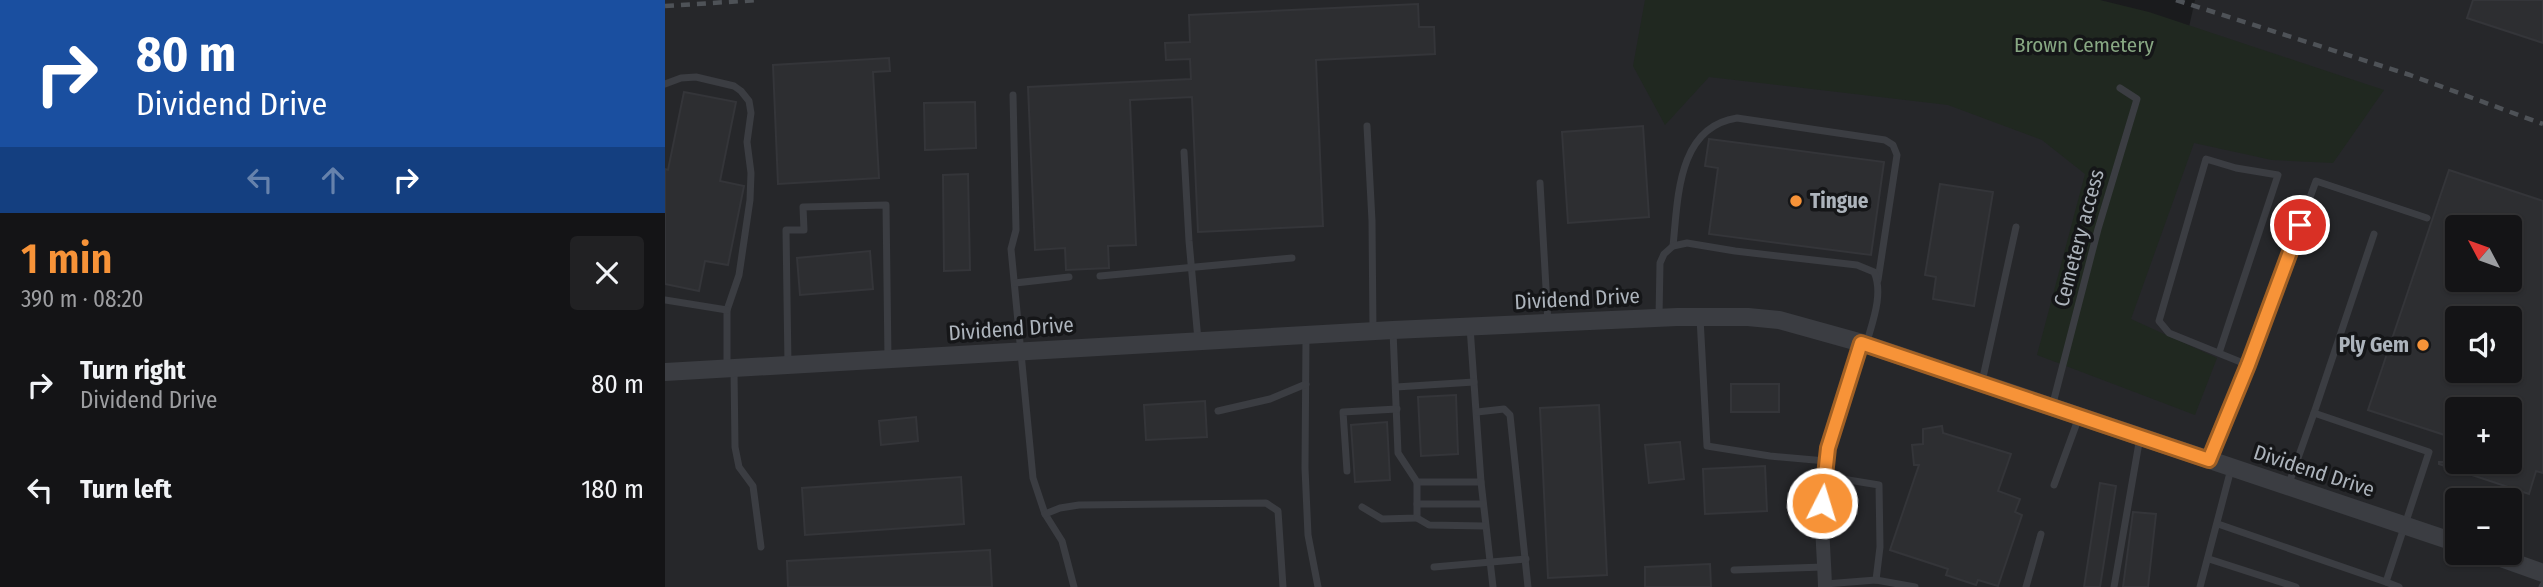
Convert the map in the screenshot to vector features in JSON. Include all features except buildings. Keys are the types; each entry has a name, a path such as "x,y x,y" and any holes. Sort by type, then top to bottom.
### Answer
{"street":[{"name":"Dividend Drive","path":"665,372 1393,330 1659,318 1748,317 1779,320 1864,344 2445,539"},
{"path":"1825,585 1822,503 1824,469 1864,344"},
{"path":"2521,565 2543,573"}],"lane":[{"path":"665,84 681,78 696,77 734,86 749,101 751,113 747,142 751,173 750,200 739,275 727,310 735,447 739,467 753,486 761,547"},
{"name":"Cemetery access","path":"2052,407 2098,229 2137,99 2120,88"},
{"path":"1013,95 1016,230 1011,249 1033,478 1045,514 1062,541 1074,587"},
{"path":"1673,246 1684,165 1710,127 1724,120 1737,118 1885,140 1893,145 1897,155 1877,297 1864,344"},
{"path":"1367,125 1372,221 1373,332"},
{"path":"1184,152 1198,341"},
{"path":"2219,353 2278,175 2236,168 2206,159 2159,321 2169,333 2248,365"},
{"path":"2209,460 2248,365 2316,181 2427,218"},
{"path":"1540,183 1548,324"},
{"path":"788,365 786,230 804,230 803,207 886,205 888,360"},
{"path":"1982,383 2016,227"},
{"path":"2288,487 2374,234"},
{"path":"1659,318 1660,263 1664,254 1673,246 1687,243 1857,265 1874,272 1878,280"},
{"path":"1100,276 1292,258"},
{"path":"1015,283 1069,277"},
{"path":"665,300 727,310"},
{"path":"1700,318 1707,446 1770,456 1879,485 1880,547 1876,580"},
{"path":"1470,327 1481,482 1493,587"},
{"path":"1393,330 1398,453 1417,482 1417,518"},
{"path":"1306,336 1305,468 1308,535 1318,587"},
{"path":"1396,387 1474,382"},
{"path":"1218,411 1270,399 1305,384"},
{"path":"1347,471 1343,412 1397,409"},
{"path":"1477,412 1503,409 1510,415 1528,587"},
{"path":"2314,413 2429,452 2386,582"},
{"path":"2054,485 2079,416"},
{"path":"2114,587 2140,437"},
{"path":"2200,587 2232,468"},
{"path":"1417,482 1481,482"},
{"path":"1045,514 1079,505 1266,503 1278,511 1283,587"},
{"path":"1417,504 1483,504"},
{"path":"1363,507 1382,519 1417,518 1429,525 1485,526"},
{"path":"2218,524 2399,587"},
{"path":"2026,587 2041,534"},
{"path":"1434,567 1525,559"},
{"path":"2209,559 2296,587"},
{"path":"1734,570 1824,567"},
{"path":"1825,585 1876,580 1915,587"}],"shaded area":[{"path":"665,0 1650,0 2171,108 2195,0 2543,0 2543,587 665,587"}],"green space":[{"name":"Brown Cemetery","path":"1645,0 2100,0 2149,12 2384,90 2333,163 2272,160 2194,143 2131,319 2217,358 2195,415 2037,355 2085,174 2042,140 1948,105 1709,77 1665,125 1633,66"}],"railway":[{"path":"665,6 759,0"},
{"path":"2176,0 2410,75 2543,124"}],"place":[{"name":"Tingue","path":"1796,201"},
{"name":"Ply Gem","path":"2423,345"}],"route":[{"path":"1822,503 1828,448 1861,343 2209,460 2300,225"}]}
